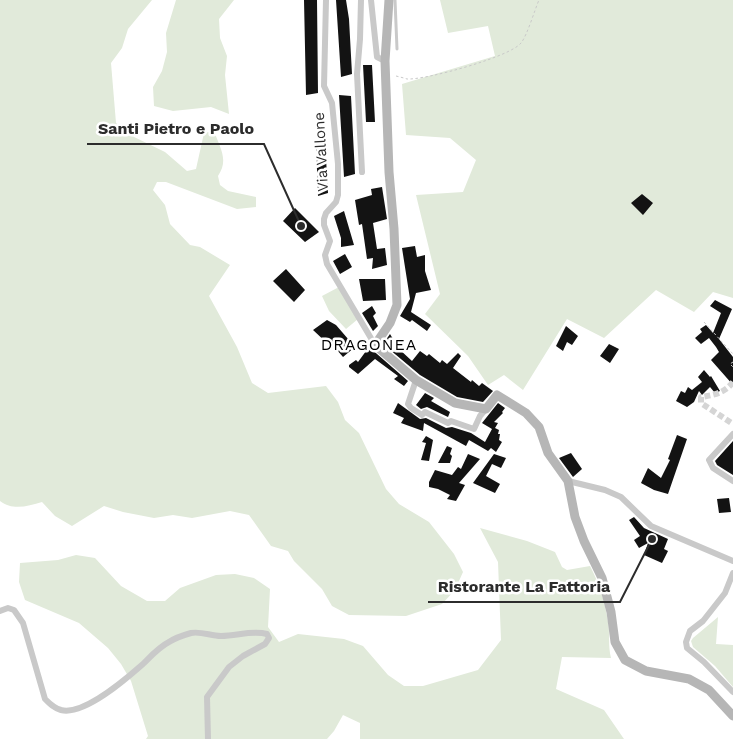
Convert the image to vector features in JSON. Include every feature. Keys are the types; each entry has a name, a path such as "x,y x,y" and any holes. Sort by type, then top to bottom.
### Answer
{"street":[{"name":"Via Vallone","path":"326,0 324,86 332,103 338,164 338,195 336,202 326,213 324,219 330,241 325,255 327,264 375,345 416,380 455,403 486,409"},
{"path":"361,0 360,39 356,74 362,172"},
{"path":"371,0 377,56 385,61"},
{"path":"375,345 390,323 397,305 385,61 389,0"},
{"path":"416,380 408,404 422,415 425,412 448,423 451,421 474,429 480,416 497,395 526,413 539,427 548,453 568,481 575,517 602,578 611,612 615,642 625,660 646,671 689,679 709,690 733,716"},
{"path":"733,434 709,460 713,468 733,481"},
{"path":"568,481 605,490 621,497 651,526 733,561"},
{"path":"733,573 725,593 703,620 690,632 686,642 688,648 733,692"},
{"path":"0,611 8,608 14,610 23,624 45,699 52,706 63,710 87,705 142,665 160,647 191,633 219,636 247,632 267,634 268,638 265,644 242,656 229,667 207,697 208,739"}],"lane":[{"path":"395,0 397,49"}],"path":[{"path":"396,76 408,79 428,76 491,60 510,51 522,43 539,0"},
{"path":"704,322 733,354"},
{"path":"733,362 730,364 733,367"}],"green space":[{"path":"0,0 152,0 128,29 122,48 111,63 116,123 130,135 165,152 187,171 196,169 204,133 214,131 223,159 223,165 218,176 220,185 228,191 256,197 256,207 237,209 166,182 157,182 153,190 165,205 170,224 190,245 200,247 230,265 209,296 237,347 252,383 268,393 326,386 338,402 345,420 359,433 386,489 399,504 429,522 454,554 463,572 455,590 442,604 406,616 349,615 332,606 322,589 294,561 288,551 271,546 249,515 230,511 192,518 173,515 154,518 104,506 72,526 55,516 42,502 15,507 0,501"},
{"path":"176,0 234,0 219,19 220,38 227,56 225,75 229,114 211,107 173,111 154,106 153,87 162,71 167,52 166,33"},
{"path":"440,0 733,0 733,298 713,292 694,312 656,290 604,338 567,319 523,390 504,375 488,385 468,356 425,314 440,294 416,195 463,192 476,160 450,138 406,135 402,84 495,56 488,26 448,33"},
{"path":"339,287 358,319 346,329 329,311 322,296"},
{"path":"480,528 527,541 555,552 562,567 567,570 590,566 599,586 605,607 609,626 611,658 562,657 556,689 604,710 624,739 360,739 360,723 343,715 327,739 146,739 148,736 131,681 121,664 108,648 79,623 25,600 19,582 20,563 58,560 76,555 95,558 121,586 147,601 165,601 180,588 216,575 235,574 254,578 270,589 268,627 279,642 298,634 344,639 363,646 388,675 404,686 423,686 478,670 501,640 498,562"},
{"path":"718,617 716,644 733,645 733,687 715,666 693,647 691,641"}],"building":[{"path":"304,0 317,0 318,93 306,95"},
{"path":"336,0 346,0 349,19 352,74 341,77"},
{"path":"363,65 372,65 375,122 366,122"},
{"path":"339,95 351,96 355,174 344,177"},
{"path":"325,141 328,193 318,196 316,144"},
{"path":"382,187 387,219 373,223 377,249 385,248 387,265 372,269 373,258 367,259 362,224 359,225 355,200 372,195 371,189"},
{"path":"642,194 653,203 643,215 631,203"},
{"path":"295,208 319,232 305,242 283,221"},
{"path":"344,211 354,245 341,247 341,238 334,216"},
{"path":"415,246 417,257 425,255 425,271 431,290 416,293 411,312 431,325 427,331 412,320 410,322 400,316 410,299 402,248"},
{"path":"345,254 352,267 340,274 333,261"},
{"path":"286,269 305,290 294,302 273,281"},
{"path":"359,279 385,279 386,300 363,301"},
{"path":"715,300 732,309 719,339 733,357 733,385 711,360 719,352 709,338 701,344 695,338 702,332 700,329 706,325 713,333 721,313 710,306"},
{"path":"372,306 376,313 373,316 378,326 373,331 362,313"},
{"path":"327,320 336,325 355,347 343,357 330,342 328,344 313,330"},
{"path":"566,326 578,336 572,345 567,342 563,351 556,346"},
{"path":"390,334 399,349 412,361 420,351 427,356 429,354 440,363 442,360 447,364 458,353 461,356 453,368 471,382 472,380 479,386 482,383 493,391 483,402 457,397 420,375 383,344"},
{"path":"609,344 619,349 610,363 600,356"},
{"path":"369,347 408,381 404,386 394,379 398,376 375,359 358,374 349,367 356,360 358,362"},
{"path":"704,370 711,376 720,391 715,393 710,387 702,395 699,391 694,402 687,407 676,401 681,391 685,393 688,387 692,390 702,382 698,377"},
{"path":"425,393 434,398 431,401 450,412 448,417 427,407 421,409 416,405"},
{"path":"398,403 420,419 426,418 446,428 452,427 471,433 485,442 492,429 482,423 498,403 505,408 503,413 494,422 498,423 495,428 499,430 499,440 502,442 496,452 491,448 488,451 469,440 466,446 424,423 423,431 401,423 404,418 393,413"},
{"path":"677,435 687,439 668,494 654,490 641,483 648,468 661,478 670,460 668,459"},
{"path":"426,436 433,440 429,461 421,460 426,443 422,442"},
{"path":"733,441 733,475 717,465 715,461"},
{"path":"447,446 452,448 450,463 438,463"},
{"path":"571,453 582,469 573,477 559,458"},
{"path":"468,454 480,459 459,483 465,485 456,501 447,499 450,495 429,487 429,482 435,470 452,475 458,467 461,469"},
{"path":"494,454 506,458 501,468 492,464 486,476 500,484 495,493 473,483"},
{"path":"729,498 731,512 719,513 717,499"},
{"path":"634,517 644,528 668,539 664,549 668,551 662,563 644,555 648,543 639,548 634,540 640,536 629,520"}],"tunnel":[{"path":"733,382 723,391 701,397 701,403 733,424"}],"place":[{"name":"Santi Pietro e Paolo","path":"301,226"},
{"name":"Ristorante La Fattoria","path":"652,539"}],"district":[{"name":"DRAGONEA","path":"369,344"}]}
